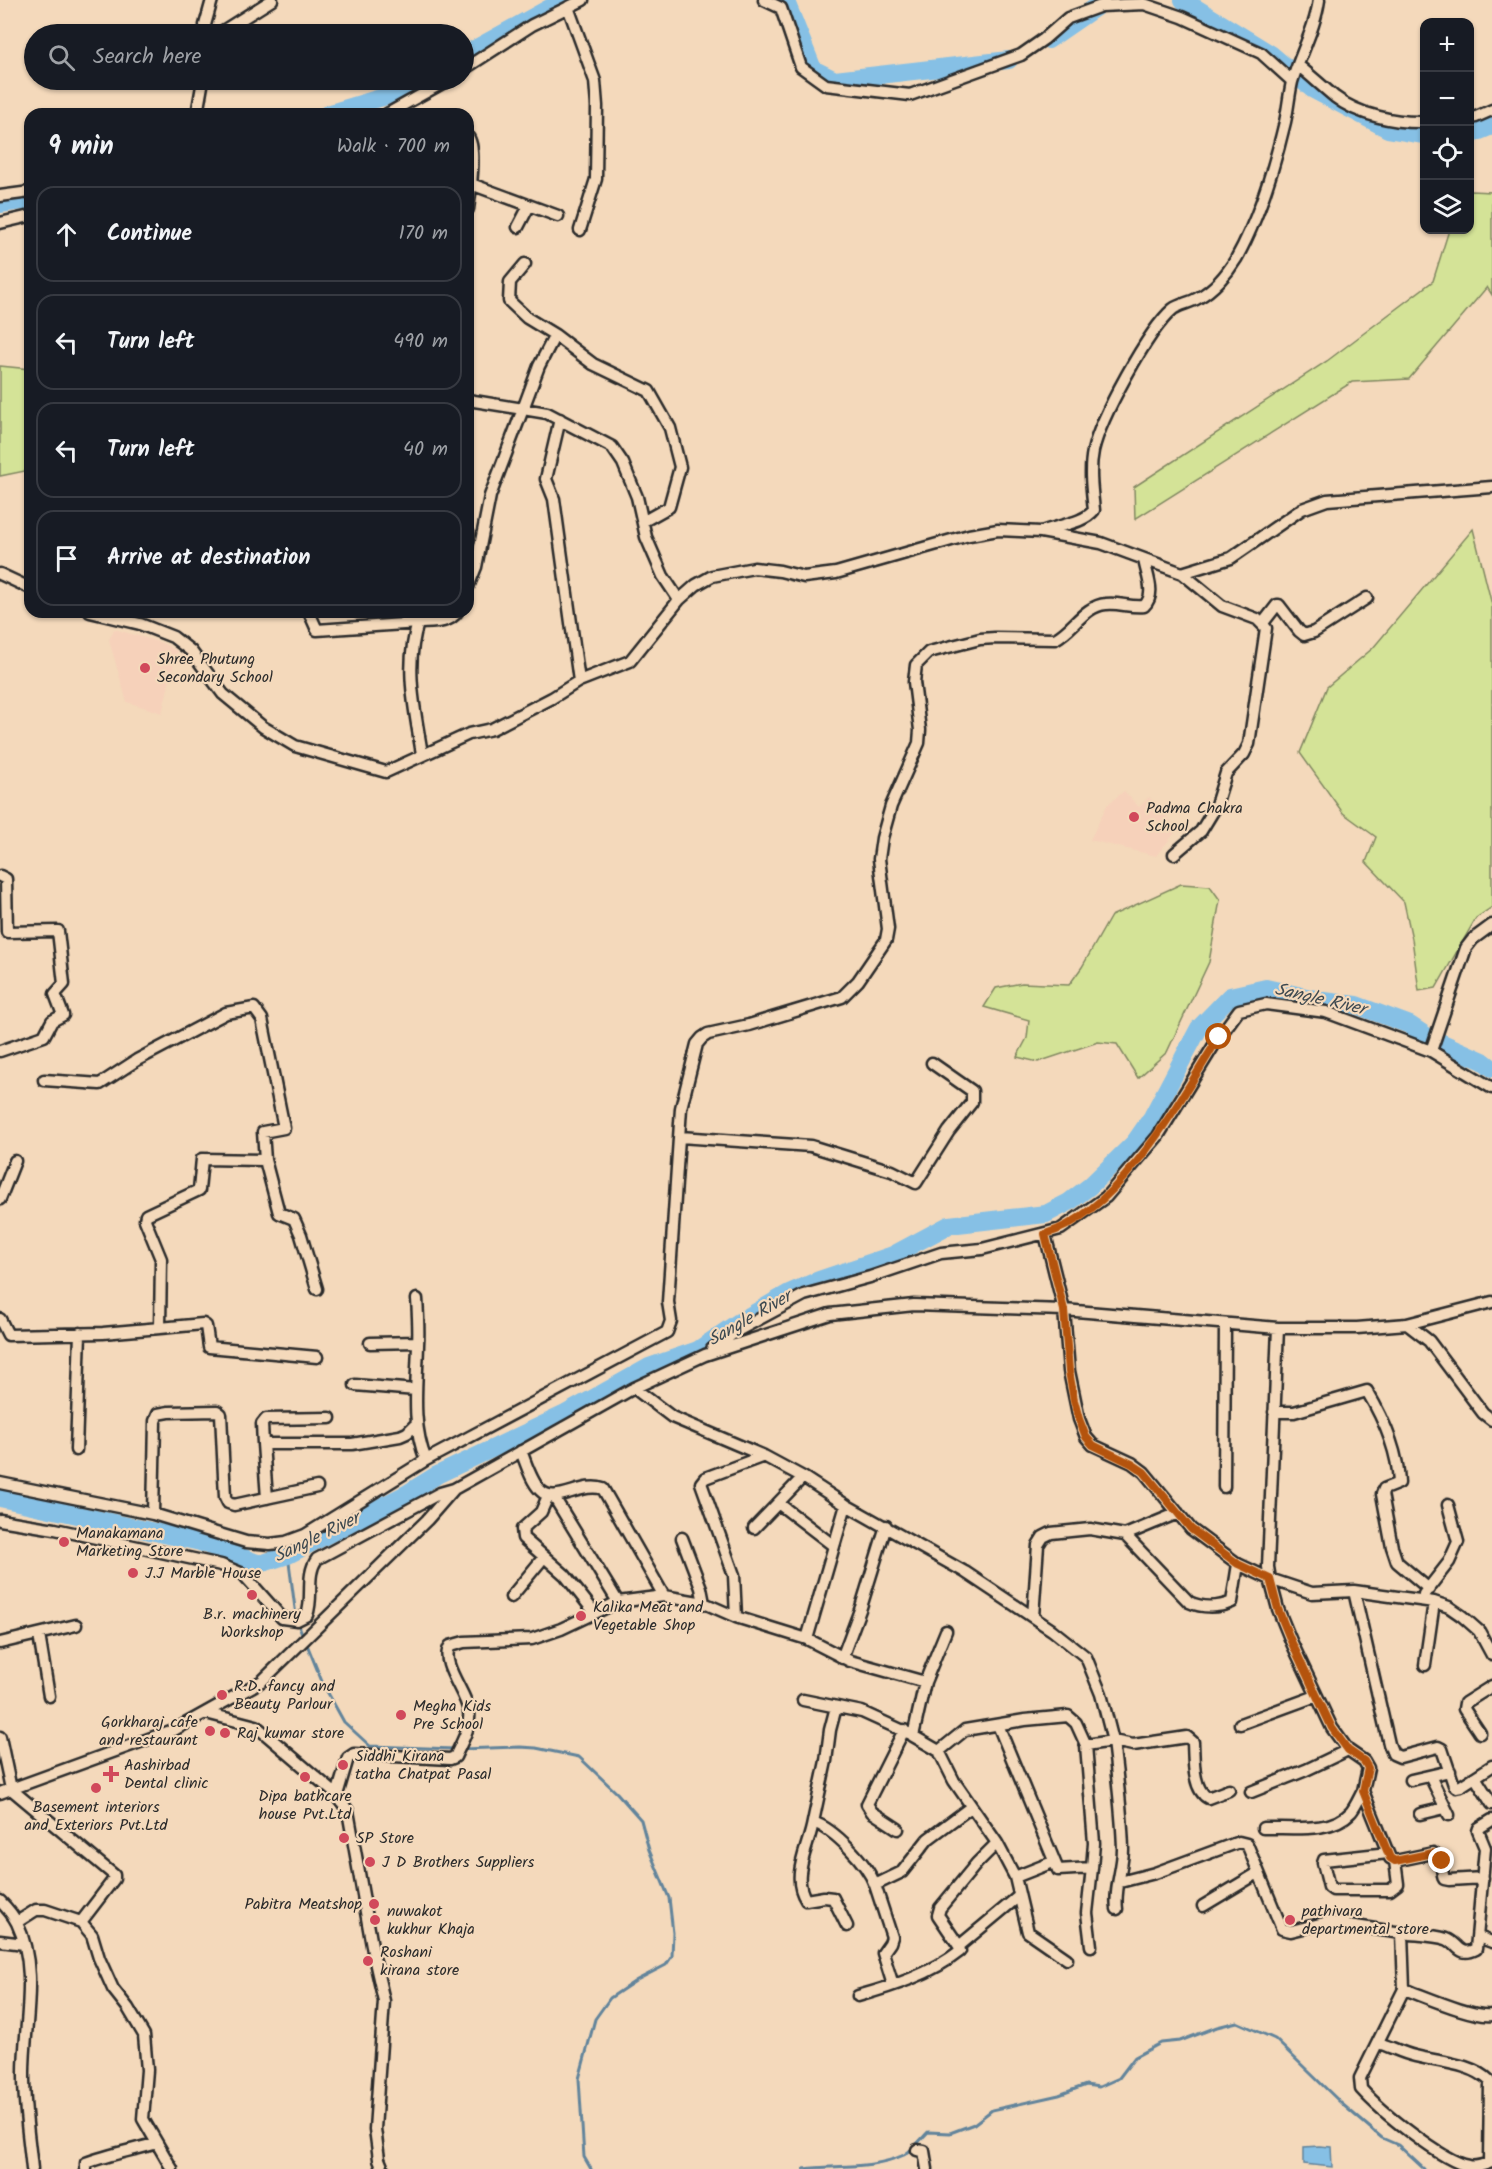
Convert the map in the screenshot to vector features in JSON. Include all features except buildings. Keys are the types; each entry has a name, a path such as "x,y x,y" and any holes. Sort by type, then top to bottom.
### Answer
{"street":[{"path":"205,24 212,0"},
{"path":"234,24 272,0"},
{"path":"474,63 532,25 583,0"},
{"path":"764,0 781,8 801,67 826,85 910,95 1021,55 1068,18 1101,6 1144,4 1182,17 1261,53 1366,113 1420,122"},
{"path":"1041,532 1088,518 1094,510 1091,468 1093,451 1106,417 1137,359 1149,338 1174,308 1209,291 1235,260 1261,201 1296,74 1317,14 1319,0"},
{"path":"568,7 594,81 597,106 596,179 580,230"},
{"path":"198,108 201,90"},
{"path":"398,108 430,90"},
{"path":"1474,117 1492,110"},
{"path":"474,185 558,216"},
{"path":"0,196 24,193"},
{"path":"518,227 529,206"},
{"path":"0,223 24,217"},
{"path":"525,264 510,282 509,301 527,318 555,335 593,364 649,390 670,428 680,467 669,507 644,521"},
{"path":"474,572 490,496 539,366 555,335"},
{"path":"474,401 547,413 612,447 623,463 637,497 646,537 663,576 679,600"},
{"path":"560,419 546,479 554,499 579,681"},
{"path":"1182,573 1231,558 1302,509 1327,500 1492,487"},
{"path":"118,618 173,638 191,651 223,694 263,727 295,746 386,772 469,734 492,729 579,681 630,661 679,600 696,585 712,576 754,568 804,576 836,573 969,535 998,530 1041,532 1101,543 1182,573 1222,606 1263,623 1266,628 1249,744 1244,754 1226,773 1215,808 1201,831 1174,854"},
{"path":"0,1483 153,1514 246,1542 270,1544 285,1542 305,1535 426,1460 667,1332 671,1321 668,1302 681,1108 697,1044 702,1038 842,997 858,981 886,940 888,929 879,859 891,806 918,743 920,730 914,682 916,665 929,652 980,639 1055,639 1089,611 1106,604 1144,606 1148,602 1151,590 1144,559"},
{"path":"0,574 24,585"},
{"path":"1263,623 1276,605 1279,605 1304,635 1314,632 1367,598"},
{"path":"312,618 317,630 418,623 453,618"},
{"path":"418,623 412,643 411,684 422,754"},
{"path":"0,876 6,879 7,932 58,931 64,984 55,994 63,1015 52,1020 44,1036 0,1051"},
{"path":"1431,1051 1466,948 1473,939 1492,926"},
{"path":"705,1355 737,1331 804,1295 870,1277 941,1253 982,1249 1061,1230 1106,1197 1158,1136 1219,1037 1239,1011 1266,1004 1326,1012 1431,1051 1492,1088"},
{"path":"44,1080 100,1084 137,1060 226,1013 254,1008 262,1019 284,1128 263,1132 265,1160 279,1213 294,1219 301,1234 317,1288"},
{"path":"680,1137 811,1146 892,1171 916,1183 949,1131 972,1102 972,1091 932,1063"},
{"path":"160,1328 161,1259 145,1220 146,1215 199,1190 202,1158 265,1160"},
{"path":"0,1199 15,1161"},
{"path":"1045,1234 1064,1310 1074,1400 1086,1437 1093,1445 1144,1472 1191,1529 1238,1564 1270,1579 1312,1593 1354,1591 1434,1602 1449,1607 1479,1631 1492,1654"},
{"path":"417,1299 416,1424 426,1460"},
{"path":"0,1520 55,1528 221,1565 243,1574 282,1618 297,1620 307,1615 310,1608 311,1566 317,1559 440,1493 454,1489 634,1388 705,1355 830,1314 914,1305 1064,1310 1278,1328 1357,1328 1407,1324 1492,1302"},
{"path":"0,1317 8,1335 80,1333 203,1324 206,1326 209,1347 317,1357"},
{"path":"1224,1487 1226,1324"},
{"path":"1407,1324 1430,1341 1483,1413 1492,1420"},
{"path":"1263,1828 1325,1826 1347,1816 1353,1810 1363,1791 1368,1768 1364,1761 1348,1750 1332,1728 1278,1609 1270,1579 1268,1567 1278,1328"},
{"path":"76,1450 80,1333"},
{"path":"370,1343 418,1342"},
{"path":"355,1386 416,1390"},
{"path":"634,1388 672,1417 764,1456 965,1572 1033,1617 1086,1657 1101,1694 1113,1741 1123,1850 1116,1898 1117,1909"},
{"path":"1274,1412 1294,1412 1367,1391 1383,1419 1399,1477 1399,1483 1384,1489 1382,1494 1392,1547 1397,1562 1429,1589"},
{"path":"153,1514 155,1421 158,1414 169,1412 217,1411 221,1414 225,1497 228,1503 234,1505 317,1486"},
{"path":"267,1498 262,1424 266,1419 330,1418"},
{"path":"263,1444 352,1444 400,1437 408,1433 416,1424"},
{"path":"520,1451 539,1489 551,1496 618,1602"},
{"path":"736,1617 734,1575 701,1483 705,1478 764,1456"},
{"path":"754,1528 803,1477"},
{"path":"595,1613 565,1575 521,1533 522,1529 541,1512 551,1496 584,1487 595,1486 603,1489 664,1596"},
{"path":"0,1793 176,1729 262,1681 427,1520 454,1489"},
{"path":"778,1503 834,1546"},
{"path":"807,1639 846,1505"},
{"path":"1419,1600 1449,1562 1458,1542 1448,1505"},
{"path":"1033,1617 1038,1545 1043,1537 1051,1533 1090,1529 1125,1535 1178,1513"},
{"path":"842,1658 861,1607 886,1526"},
{"path":"1125,1535 1189,1602 1199,1607 1225,1605 1232,1602 1238,1564"},
{"path":"682,1538 701,1588 704,1603"},
{"path":"511,1597 544,1557"},
{"path":"1354,1591 1389,1744 1394,1754 1400,1757 1438,1747 1443,1749 1456,1787 1492,1766"},
{"path":"338,1795 348,1758 354,1754 450,1759 455,1757 467,1730 469,1712 446,1656 450,1646 464,1642 532,1639 561,1629 618,1602 664,1596 704,1603 736,1617 807,1639 842,1658 925,1682"},
{"path":"1425,1665 1434,1602"},
{"path":"0,1643 76,1626"},
{"path":"913,1736 925,1682 946,1631"},
{"path":"1479,1631 1492,1631"},
{"path":"39,1635 50,1696"},
{"path":"1480,1733 1464,1709 1465,1703 1492,1686"},
{"path":"1240,1724 1316,1696"},
{"path":"803,1700 862,1712 904,1730 939,1751 954,1781 997,1843 1015,1877 1028,1932 1067,1959"},
{"path":"836,1707 810,1837 799,1870 802,1894 806,1900 834,1898 847,1926"},
{"path":"206,1713 256,1726 338,1795 348,1811 384,2001 375,2129 379,2159 383,2169"},
{"path":"939,1751 965,1730 1068,1716 1076,1723 1086,1745 1094,1833 1087,1913 1091,1946"},
{"path":"998,1725 1058,1870 1092,1868"},
{"path":"898,1829 872,1812 867,1804 904,1730"},
{"path":"0,1737 11,1789 114,1875 114,1879 81,1922"},
{"path":"1086,1745 1113,1741 1133,1745 1187,1737 1193,1742 1198,1785 1203,1796 1208,1798 1229,1790"},
{"path":"1251,1792 1348,1750"},
{"path":"1411,1780 1450,1771"},
{"path":"1420,1814 1447,1812 1430,1776"},
{"path":"1475,1777 1492,1804"},
{"path":"1363,1791 1392,1857 1398,1884 1390,1890 1334,1890 1329,1887 1324,1860 1392,1857 1433,1853 1442,1861 1444,1878 1486,1883"},
{"path":"875,1885 902,1872 928,1839 971,1807"},
{"path":"1120,1882 1155,1873 1239,1842 1247,1844 1252,1853 1282,1929 1291,1931 1328,1922 1447,1940 1460,1951 1469,1952 1476,1949 1486,1883 1485,1848 1478,1831 1492,1820"},
{"path":"813,1821 833,1833 857,1858 875,1885 892,1937 883,1953 893,1985"},
{"path":"858,1996 893,1985 945,1963 960,1951 938,1915 939,1908 997,1843"},
{"path":"1015,1877 1053,1862"},
{"path":"1203,1906 1258,1873"},
{"path":"959,1946 1019,1896"},
{"path":"0,1901 17,1922 24,1944 27,1965 29,2000 24,2077 32,2169"},
{"path":"17,1922 36,1910 45,1910 81,1922 92,1935 99,1959 113,1989 128,2008 144,2035 147,2070 143,2119 172,2169"},
{"path":"1379,2043 1413,2056 1484,2074 1491,2080 1490,2163 1468,2166 1431,2147 1402,2126 1361,2089 1360,2078 1404,1989 1402,1934"},
{"path":"1478,1936 1492,1942"},
{"path":"0,1941 24,1944"},
{"path":"1404,1989 1458,2008 1486,2016 1492,2015"},
{"path":"86,2169 86,2163 102,2157 157,2143"},
{"path":"917,2150 924,2151 927,2169"}],"shaded area":[{"name":"Shree Phutung Secondary School","path":"114,629 162,643 177,651 162,713 127,702 109,640"},
{"name":"Padma Chakra School","path":"1124,791 1139,807 1149,797 1178,829 1156,856 1090,840 1107,805"}],"green space":[{"path":"1474,191 1492,192 1492,295 1487,287 1409,379 1352,382 1135,519 1134,487 1327,361 1433,281 1448,234 1474,234"},
{"path":"0,366 24,368 24,471 0,476"},
{"path":"1473,529 1492,605 1492,907 1476,918 1436,988 1419,991 1404,902 1366,862 1376,837 1343,813 1300,753 1327,687 1373,648"},
{"path":"1181,884 1210,886 1220,900 1209,962 1167,1052 1138,1078 1117,1044 1098,1042 1038,1062 1017,1057 1027,1038 1029,1020 984,1007 996,988 1022,983 1069,985 1111,916"}],"water":[{"path":"1304,2147 1331,2147 1332,2167 1304,2164"}],"waterway":[{"path":"474,50 564,0"},
{"path":"780,0 787,4 813,69 835,80 1009,60"},
{"path":"1048,40 1106,0"},
{"path":"1183,0 1272,55 1312,89 1388,129 1420,134"},
{"path":"347,108 406,90"},
{"path":"1474,133 1492,126"},
{"path":"0,204 24,201"},
{"name":"Sangle River","path":"0,1498 200,1542 260,1564 288,1555 408,1493 437,1475 565,1414 649,1367 698,1350 739,1322 789,1293 819,1280 893,1255 949,1225 1046,1214 1069,1202 1090,1186 1134,1143 1152,1117 1199,1028 1230,996 1266,988 1324,1001 1356,1005 1410,1025 1428,1037"},
{"name":"Sangle River","path":"1440,1042 1483,1061 1492,1068"},
{"path":"288,1555 296,1616"},
{"path":"298,1623 303,1636"},
{"path":"306,1642 323,1684 344,1722 370,1746 455,1749"},
{"path":"462,1749 536,1748 579,1757 617,1793 641,1820 649,1850 669,1898 673,1933 672,1956 666,1965 637,1980 610,1998 595,2019 579,2079 584,2157 591,2169"},
{"path":"804,2169 868,2165 904,2155 928,2132 950,2133 974,2124 992,2110 1059,2095 1086,2085 1099,2087 1119,2078 1135,2057 1161,2043 1180,2041 1237,2022 1275,2039 1342,2104 1382,2138 1398,2145 1424,2169"}],"place":[{"name":"Shree Phutung Secondary School","path":"145,668"},
{"name":"Padma Chakra School","path":"1134,817"},
{"name":"Manakamana Marketing Store","path":"64,1542"},
{"name":"J.J Marble House","path":"133,1573"},
{"name":"B.r. machinery Workshop","path":"252,1595"},
{"name":"Kalika Meat and Vegetable Shop","path":"581,1616"},
{"name":"R.D. fancy and Beauty Parlour","path":"222,1695"},
{"name":"Megha Kids Pre School","path":"401,1715"},
{"name":"Gorkharaj cafe and restaurant","path":"210,1731"},
{"name":"Raj kumar store","path":"225,1733"},
{"name":"Siddhi Kirana tatha Chatpat Pasal","path":"343,1765"},
{"name":"Aashirbad Dental clinic","path":"111,1774"},
{"name":"Dipa bathcare house Pvt.Ltd","path":"305,1777"},
{"name":"Basement interiors and Exteriors Pvt.Ltd","path":"96,1788"},
{"name":"SP Store","path":"344,1838"},
{"name":"J D Brothers Suppliers","path":"370,1862"},
{"name":"Pabitra Meatshop","path":"374,1904"},
{"name":"nuwakot kukhur Khaja","path":"375,1920"},
{"name":"pathivara departmental store","path":"1290,1920"},
{"name":"Roshani kirana store","path":"368,1961"}],"route":[{"path":"1219,1037 1158,1136 1106,1197 1061,1230 1045,1234 1064,1310 1069,1371 1079,1419 1086,1437 1093,1445 1144,1472 1191,1529 1238,1564 1270,1579 1278,1609 1291,1641 1332,1728 1348,1750 1364,1761 1368,1768 1363,1791 1390,1858 1395,1861 1433,1853 1442,1861"}]}
